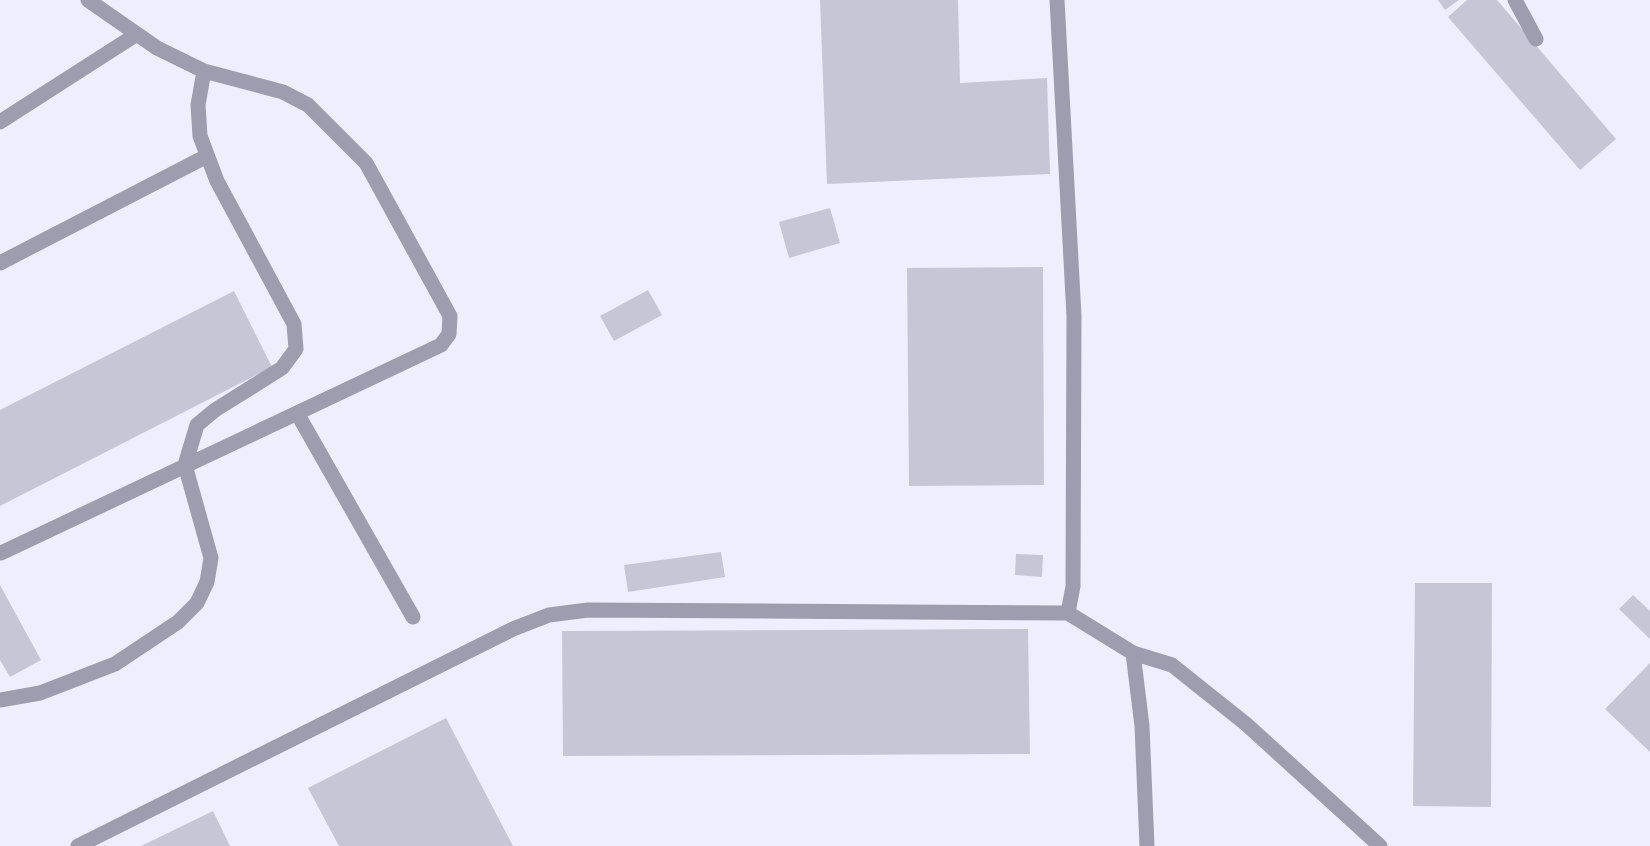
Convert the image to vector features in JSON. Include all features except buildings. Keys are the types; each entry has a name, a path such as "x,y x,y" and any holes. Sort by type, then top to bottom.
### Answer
{"street":[{"path":"1,553 441,345 449,334 450,316 366,163 308,105 283,92 204,71 157,48 88,0"},
{"path":"1057,0 1074,316 1073,586 1068,613"},
{"path":"1515,0 1536,39"},
{"path":"0,122 138,34"},
{"path":"0,700 40,693 115,664 178,622 197,603 208,582 211,558 185,465 196,425 215,410 282,368 296,349 294,324 217,181 200,136 198,105 204,71"},
{"path":"0,263 207,156"},
{"path":"297,413 413,617"},
{"path":"78,846 513,629 548,615 588,610 1068,613 1133,653 1172,665 1246,724 1380,846"},
{"path":"1133,653 1142,726 1147,846"}]}
